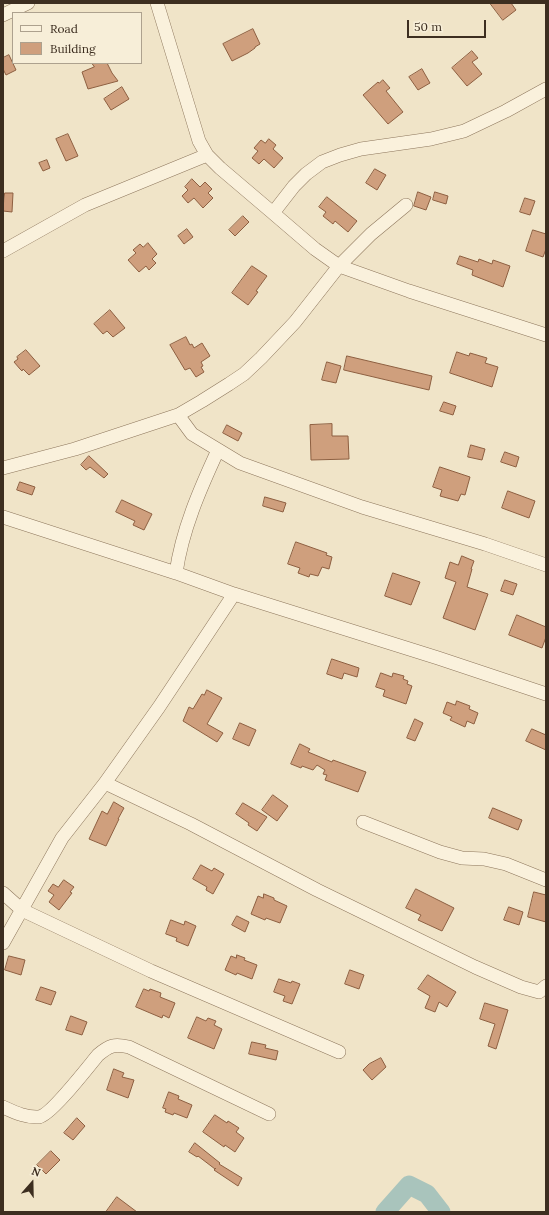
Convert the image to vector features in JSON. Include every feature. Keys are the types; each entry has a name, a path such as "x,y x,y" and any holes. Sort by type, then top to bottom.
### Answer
{"street":[{"path":"3,15 28,3"},
{"path":"157,3 199,141 207,155 220,168 315,249 339,266 409,291 546,334"},
{"path":"273,213 294,186 306,174 322,162 362,149 431,139 464,131 506,111 546,89"},
{"path":"3,250 85,205 207,155"},
{"path":"3,468 75,449 178,414 202,401 244,374 295,322 339,266 371,234 406,205"},
{"path":"178,414 192,434 240,463 362,507 484,544 546,565"},
{"path":"176,573 179,551 201,488 218,450"},
{"path":"3,516 176,573 234,594 438,658 546,694"},
{"path":"3,943 62,838 105,783 159,707 234,594"},
{"path":"105,783 191,824 317,890 475,967 521,987 539,992 546,986"},
{"path":"363,822 440,852 462,858 484,859 506,864 546,880"},
{"path":"3,893 22,910 151,971 339,1052"},
{"path":"3,1107 21,1115 40,1117 51,1110 98,1055 107,1048 116,1045 129,1047 269,1114"}],"building":[{"path":"490,3 511,3 516,10 503,20"},
{"path":"253,29 260,44 248,53 232,61 223,44"},
{"path":"472,51 478,58 472,62 482,74 467,86 452,68"},
{"path":"9,55 16,70 6,75 3,69 3,58"},
{"path":"92,64 108,64 118,81 88,89 82,72 94,67"},
{"path":"422,69 430,83 418,90 409,77"},
{"path":"383,80 390,88 386,91 403,112 388,124 363,95 378,82 379,83"},
{"path":"122,87 129,99 111,110 104,99"},
{"path":"68,134 78,156 66,161 56,139"},
{"path":"269,139 276,145 273,149 283,158 274,168 264,159 259,164 252,158 258,151 254,148 261,140 265,143"},
{"path":"47,160 50,168 43,171 39,163"},
{"path":"375,169 386,175 377,190 366,183"},
{"path":"192,179 200,187 205,182 212,189 208,193 213,198 203,208 194,198 188,203 182,196 188,190 185,187"},
{"path":"418,192 431,197 426,210 414,206"},
{"path":"435,192 448,196 446,204 433,200"},
{"path":"5,193 13,193 12,212 3,211"},
{"path":"327,197 357,221 348,232 335,221 333,224 323,216 326,212 319,207"},
{"path":"525,198 535,201 530,215 520,212"},
{"path":"243,216 249,222 235,236 229,230"},
{"path":"187,229 193,237 184,244 178,236"},
{"path":"533,230 546,234 546,249 543,257 526,251"},
{"path":"148,243 157,254 152,259 156,263 149,270 146,266 139,272 128,260 136,253 133,250 140,244 143,247"},
{"path":"460,256 478,262 479,259 492,264 493,260 510,266 503,287 472,275 473,270 457,264"},
{"path":"252,266 267,276 256,291 258,292 248,305 232,293"},
{"path":"110,310 125,328 113,337 107,331 103,334 94,324"},
{"path":"186,337 190,345 192,344 194,348 202,343 210,356 201,362 203,366 201,367 204,372 196,377 190,368 185,370 170,345"},
{"path":"26,350 40,366 29,375 23,369 22,371 14,362 18,359 17,357"},
{"path":"457,352 469,356 470,353 487,358 485,363 498,367 492,387 450,373"},
{"path":"347,356 432,376 429,390 344,370"},
{"path":"327,362 341,366 336,383 322,380"},
{"path":"444,402 456,406 453,415 440,411"},
{"path":"332,424 332,436 348,436 349,459 311,460 310,425"},
{"path":"227,425 242,433 238,441 223,433"},
{"path":"471,445 485,449 482,460 468,457"},
{"path":"505,452 519,457 516,467 501,462"},
{"path":"89,456 108,474 104,478 90,467 86,470 81,465"},
{"path":"440,467 470,477 465,495 461,494 458,501 440,496 442,490 433,487"},
{"path":"20,482 35,487 32,495 17,490"},
{"path":"508,491 535,501 529,518 502,508"},
{"path":"265,497 286,503 283,512 263,506"},
{"path":"122,500 152,514 144,530 133,525 135,521 116,512"},
{"path":"296,542 327,553 326,555 332,557 329,569 322,567 318,576 310,574 309,577 298,573 300,568 288,564"},
{"path":"462,556 474,561 467,587 488,594 475,630 443,618 456,582 445,578 450,562 458,565"},
{"path":"393,573 420,582 411,605 385,596"},
{"path":"505,580 517,584 513,595 501,591"},
{"path":"517,615 546,627 546,637 542,648 509,635"},
{"path":"332,659 359,668 357,677 344,673 342,679 327,674"},
{"path":"381,673 392,677 393,673 404,676 403,679 408,681 407,684 412,686 406,704 383,696 385,690 376,687"},
{"path":"207,690 222,698 207,724 223,733 217,742 183,721 189,707 193,709 202,694 204,695"},
{"path":"457,701 470,706 469,709 478,713 474,724 467,721 465,727 450,720 452,717 443,713 447,702 455,705"},
{"path":"415,719 423,723 415,741 407,738"},
{"path":"240,723 256,730 249,746 233,739"},
{"path":"532,729 546,735 546,750 526,741"},
{"path":"300,744 310,749 308,752 332,762 333,760 366,772 358,792 325,780 327,775 323,774 325,770 317,765 313,770 302,766 301,768 291,764"},
{"path":"273,795 288,806 277,821 262,810"},
{"path":"114,802 124,808 106,846 89,839 102,811 107,814"},
{"path":"243,803 267,817 257,831 236,814"},
{"path":"493,808 522,820 518,830 489,818"},
{"path":"201,865 212,871 214,868 224,874 213,894 206,890 207,887 193,879"},
{"path":"64,880 74,887 70,892 72,893 59,910 49,902 54,895 48,891 53,884 58,887"},
{"path":"416,889 454,908 442,931 418,920 421,915 406,908"},
{"path":"534,892 546,895 546,922 528,917"},
{"path":"264,894 287,906 280,923 266,918 265,920 251,914 258,896 263,898"},
{"path":"509,907 523,912 519,925 504,920"},
{"path":"237,916 249,922 245,932 232,925"},
{"path":"171,920 184,925 185,921 196,926 188,946 176,941 177,938 166,934"},
{"path":"237,955 245,958 244,960 257,965 252,979 237,973 236,975 225,970 231,956 236,958"},
{"path":"9,956 25,960 21,975 5,970"},
{"path":"350,970 364,975 359,989 345,984"},
{"path":"428,975 456,992 447,1007 439,1002 435,1012 425,1008 430,996 418,989"},
{"path":"279,979 300,984 292,1004 283,1001 285,996 274,992"},
{"path":"41,987 56,992 51,1005 36,1000"},
{"path":"144,989 149,991 150,989 161,993 160,997 175,1003 169,1018 163,1015 162,1018 136,1007"},
{"path":"485,1003 508,1010 496,1049 488,1046 495,1024 480,1019"},
{"path":"71,1016 87,1022 82,1035 66,1030"},
{"path":"197,1017 206,1021 208,1018 216,1021 214,1025 222,1029 214,1049 188,1038"},
{"path":"252,1042 266,1045 265,1048 278,1051 276,1060 249,1054"},
{"path":"381,1058 386,1067 372,1080 363,1070 369,1064"},
{"path":"114,1069 124,1073 122,1077 134,1080 128,1098 107,1090"},
{"path":"169,1092 179,1096 178,1099 192,1105 187,1118 174,1113 173,1115 165,1112 166,1109 163,1108"},
{"path":"215,1115 227,1123 228,1121 239,1128 236,1132 244,1138 235,1152 225,1145 224,1147 203,1132"},
{"path":"77,1118 85,1126 73,1140 64,1133"},
{"path":"195,1143 220,1163 219,1164 242,1178 238,1186 214,1170 215,1169 198,1156 197,1157 189,1152"},
{"path":"51,1151 60,1160 46,1174 37,1165"},
{"path":"117,1197 137,1212 106,1212"}],"waterway":[{"path":"385,1212 409,1185 427,1194 441,1212"}]}
